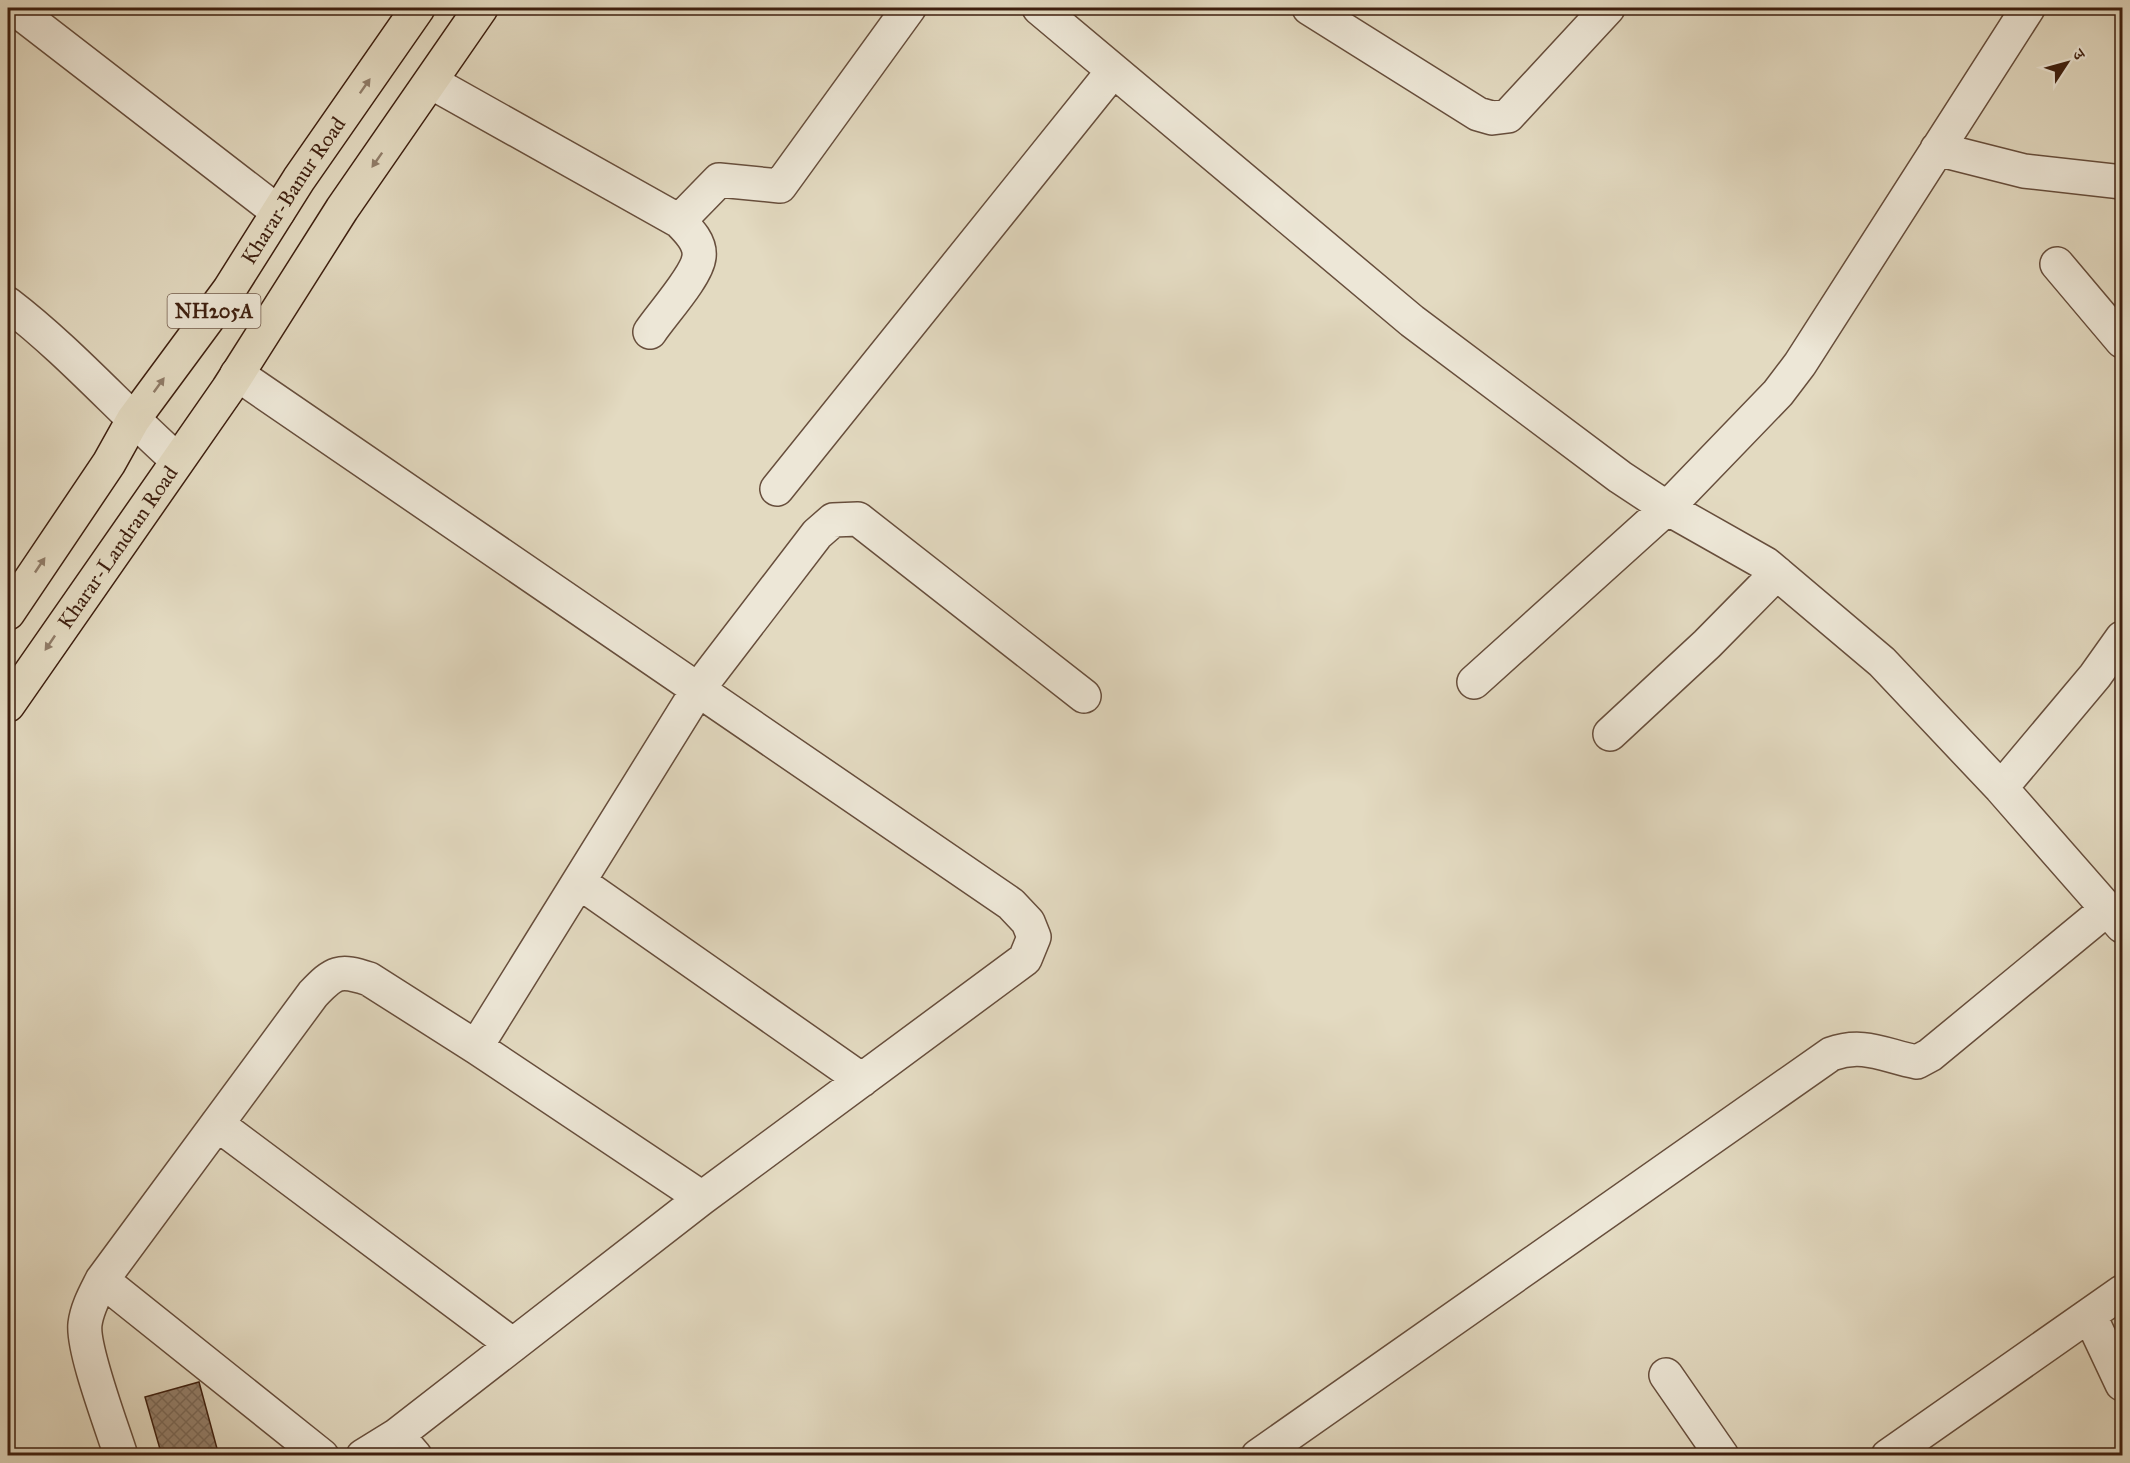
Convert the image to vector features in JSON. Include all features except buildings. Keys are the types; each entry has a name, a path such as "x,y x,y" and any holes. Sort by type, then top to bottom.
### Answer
{"highway":[{"name":"Kharar-Banur Road","path":"8,613 109,463 133,420 229,290 278,212 418,8"},
{"name":"NH205A","path":"232,381 342,209 482,8"},
{"name":"Kharar-Landran Road","path":"8,705 232,381"}],"street":[{"path":"14,8 278,212"},
{"path":"679,221 719,180 780,186 909,8"},
{"path":"1039,8 1412,321 1620,477 1667,508 1766,564 1777,573 1882,662 2001,788 2115,917 1930,1055 1917,1062 1869,1049 1849,1047 1832,1054 1258,1455"},
{"path":"1308,8 1478,114 1492,118 1508,116 1608,8"},
{"path":"1474,682 1667,508 1778,393 2028,8"},
{"path":"777,489 1113,71"},
{"path":"431,82 679,221 694,236 699,256 694,270 650,332"},
{"path":"1937,149 2024,171 2122,182"},
{"path":"2056,264 2122,341"},
{"path":"8,303 70,357 133,420 177,459"},
{"path":"232,381 699,688 1011,904 1028,922 1034,937 1025,959 702,1198 513,1345 406,1445 363,1455"},
{"path":"476,1047 699,688 817,534 833,520 858,519 1084,696"},
{"path":"1610,734 1714,637 1777,573"},
{"path":"2001,788 2095,675 2122,638"},
{"path":"579,882 862,1080"},
{"path":"121,1455 88,1350 85,1326 90,1305 102,1280 313,994 330,976 351,973 369,979 476,1047 702,1198"},
{"path":"217,1124 513,1345"},
{"path":"102,1280 322,1455"},
{"path":"1888,1455 2122,1292"},
{"path":"2090,1316 2122,1384"},
{"path":"1666,1375 1722,1455"}]}
